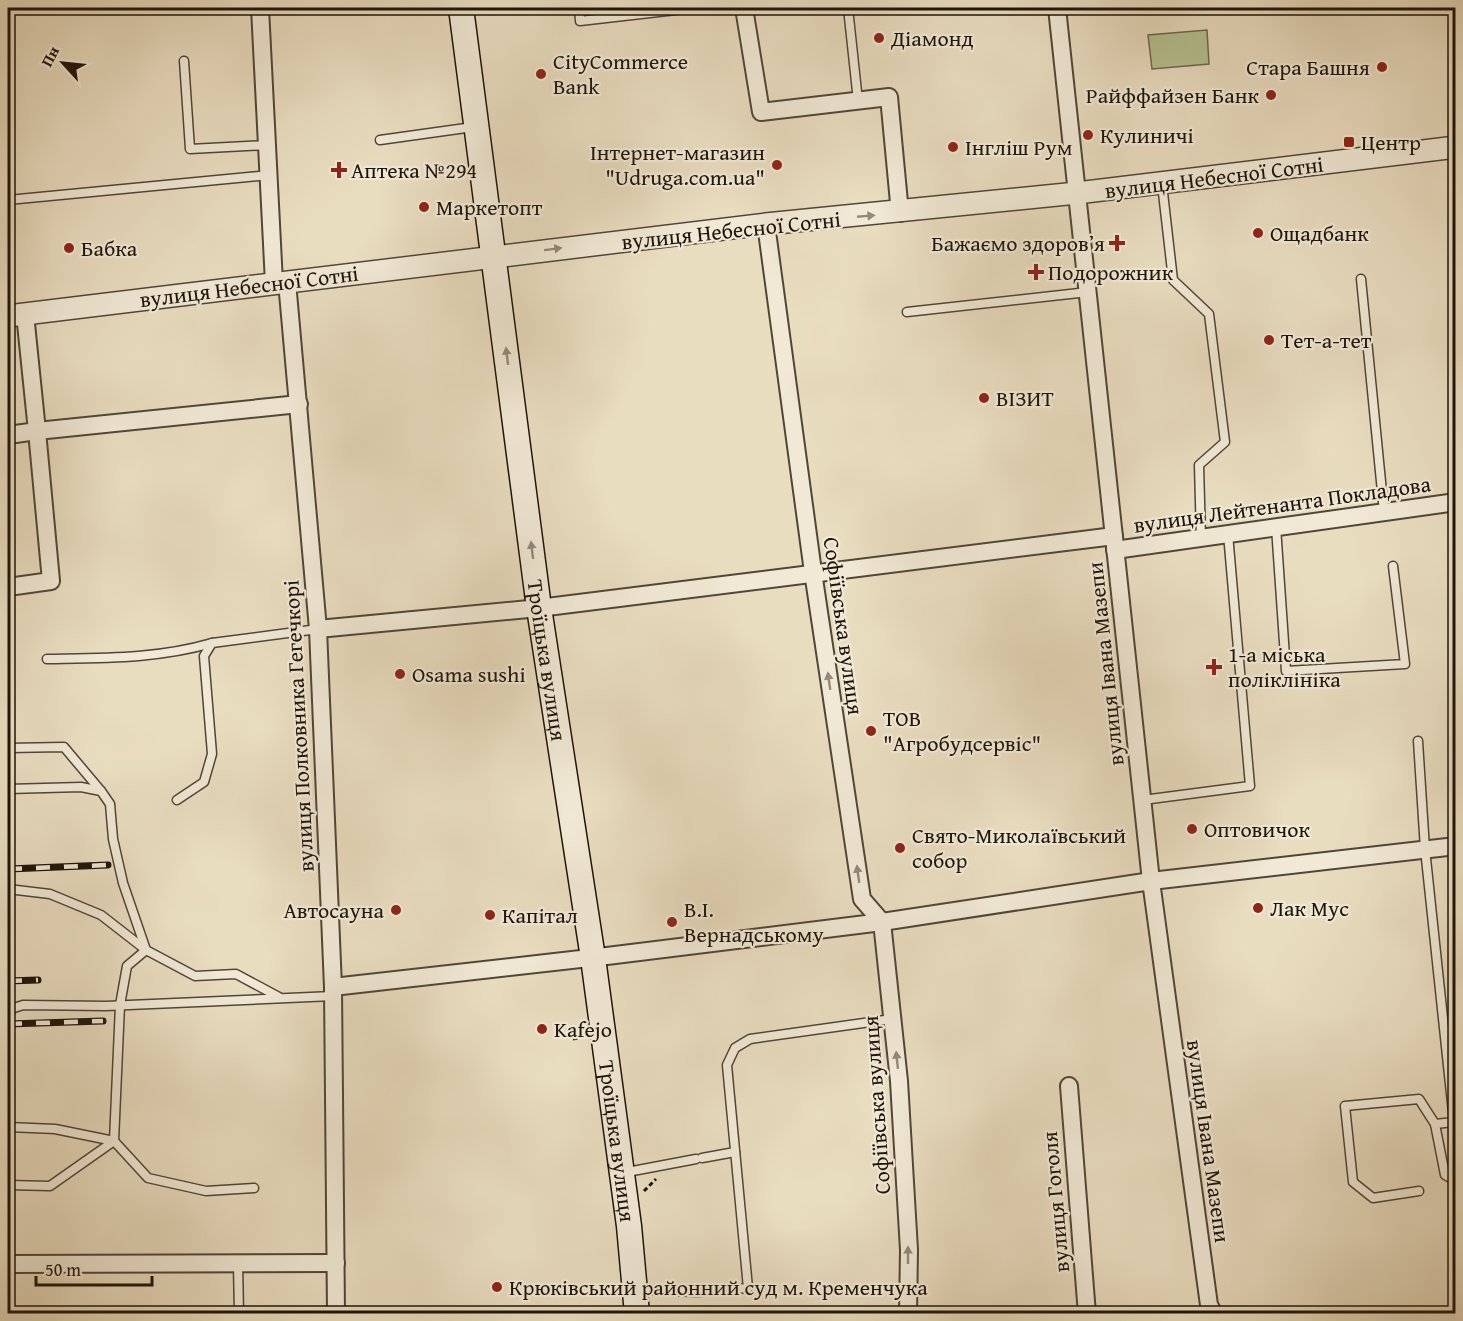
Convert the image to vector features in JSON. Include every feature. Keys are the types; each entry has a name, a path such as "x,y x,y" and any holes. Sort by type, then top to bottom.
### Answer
{"main road":[{"name":"Троїцька вулиця","path":"461,8 539,608 593,958 637,1302"}],"street":[{"name":"вулиця Полковника Гегечкорі","path":"260,8 267,145 280,283 299,404 318,629 333,992 336,1314"},
{"path":"744,8 761,112 889,97 900,213"},
{"name":"вулиця Івана Мазепи","path":"1057,8 1151,881 1209,1305 1214,1314"},
{"name":"вулиця Небесної Сотні","path":"16,315 766,224 900,213 1077,194 1455,147"},
{"name":"Софіївська вулиця","path":"766,224 813,572 861,899 882,922 899,1081 909,1250 908,1314"},
{"path":"8,587 51,581 37,431 16,315"},
{"path":"8,435 299,404"},
{"name":"вулиця Лейтенанта Покладова","path":"318,629 539,608 813,572 1114,543 1201,538 1455,502"},
{"path":"333,992 882,922 1151,881 1455,846"},
{"name":"вулиця Гоголя","path":"1069,1086 1087,1314"},
{"path":"8,1264 336,1263"}],"lane":[{"path":"579,8 580,21 676,10 676,8"},
{"path":"848,8 858,101"},
{"path":"184,61 190,149 267,145"},
{"path":"380,140 477,127"},
{"path":"8,200 270,176"},
{"path":"1162,183 1173,280 1209,314 1225,442 1199,465 1201,538"},
{"path":"1361,279 1384,512"},
{"path":"907,312 1088,292"},
{"path":"1276,527 1286,671 1406,664 1393,566"},
{"path":"1143,800 1250,786 1228,534"},
{"path":"47,659 136,657 178,653 212,642 318,629"},
{"path":"177,800 204,782 212,754 204,656 212,642"},
{"path":"1418,741 1425,849 1454,1122 1435,1124"},
{"path":"8,747 64,747 101,790 110,804 113,839 123,884 146,950"},
{"path":"8,789 81,787 101,790"},
{"path":"8,889 50,894 101,915 146,950 195,976 236,974 279,997"},
{"path":"114,1141 120,1005 127,966 146,950"},
{"path":"8,1010 23,1005 120,1005 333,992"},
{"path":"637,1302 698,1292 748,1288 727,1065 735,1048 750,1039 892,1018"},
{"path":"1419,1191 1373,1198 1353,1182 1345,1106 1419,1099 1435,1124 1445,1175 1455,1181"},
{"path":"8,1135 11,1127 55,1129 114,1141 148,1178 206,1191 254,1188"},
{"path":"8,1185 50,1186 114,1141"},
{"path":"622,1173 735,1152"},
{"path":"238,1264 238,1314"}],"path":[{"path":"573,1039 584,1037"},
{"path":"637,1199 659,1175"}],"green space":[{"path":"1207,30 1209,64 1152,69 1148,35"}],"railway":[{"path":"8,869 108,865"},
{"path":"8,981 38,980"},
{"path":"8,1024 103,1021"}],"place":[{"name":"Дiамонд","path":"879,38"},
{"name":"Стара Башня","path":"1382,67"},
{"name":"CityCommerce Bank","path":"541,74"},
{"name":"Райффайзен Банк","path":"1271,95"},
{"name":"Кулиничі","path":"1088,135"},
{"name":"Центр","path":"1349,142"},
{"name":"Інгліш Рум","path":"953,147"},
{"name":"Iнтернет-магазин \"Udruga.com.ua\"","path":"777,165"},
{"name":"Аптека №294","path":"339,170"},
{"name":"Маркетопт","path":"424,207"},
{"name":"Ощадбанк","path":"1258,233"},
{"name":"Бажаємо здоровʼя","path":"1117,243"},
{"name":"Бабка","path":"69,248"},
{"name":"Подорожник","path":"1036,272"},
{"name":"Тет-а-тет","path":"1269,340"},
{"name":"ВІЗИТ","path":"984,398"},
{"name":"1-а міська поліклініка","path":"1214,667"},
{"name":"Osama sushi","path":"400,674"},
{"name":"ТОВ \"Агробудсервіс\"","path":"871,731"},
{"name":"Оптовичок","path":"1192,829"},
{"name":"Свято-Миколаївський собор","path":"900,848"},
{"name":"Лак Мус","path":"1258,908"},
{"name":"Автосауна","path":"396,910"},
{"name":"Капітал","path":"490,915"},
{"name":"В.І. Вернадському","path":"672,922"},
{"name":"Kafejo","path":"542,1029"},
{"name":"Крюківський районний суд м. Кременчука","path":"497,1287"}]}
